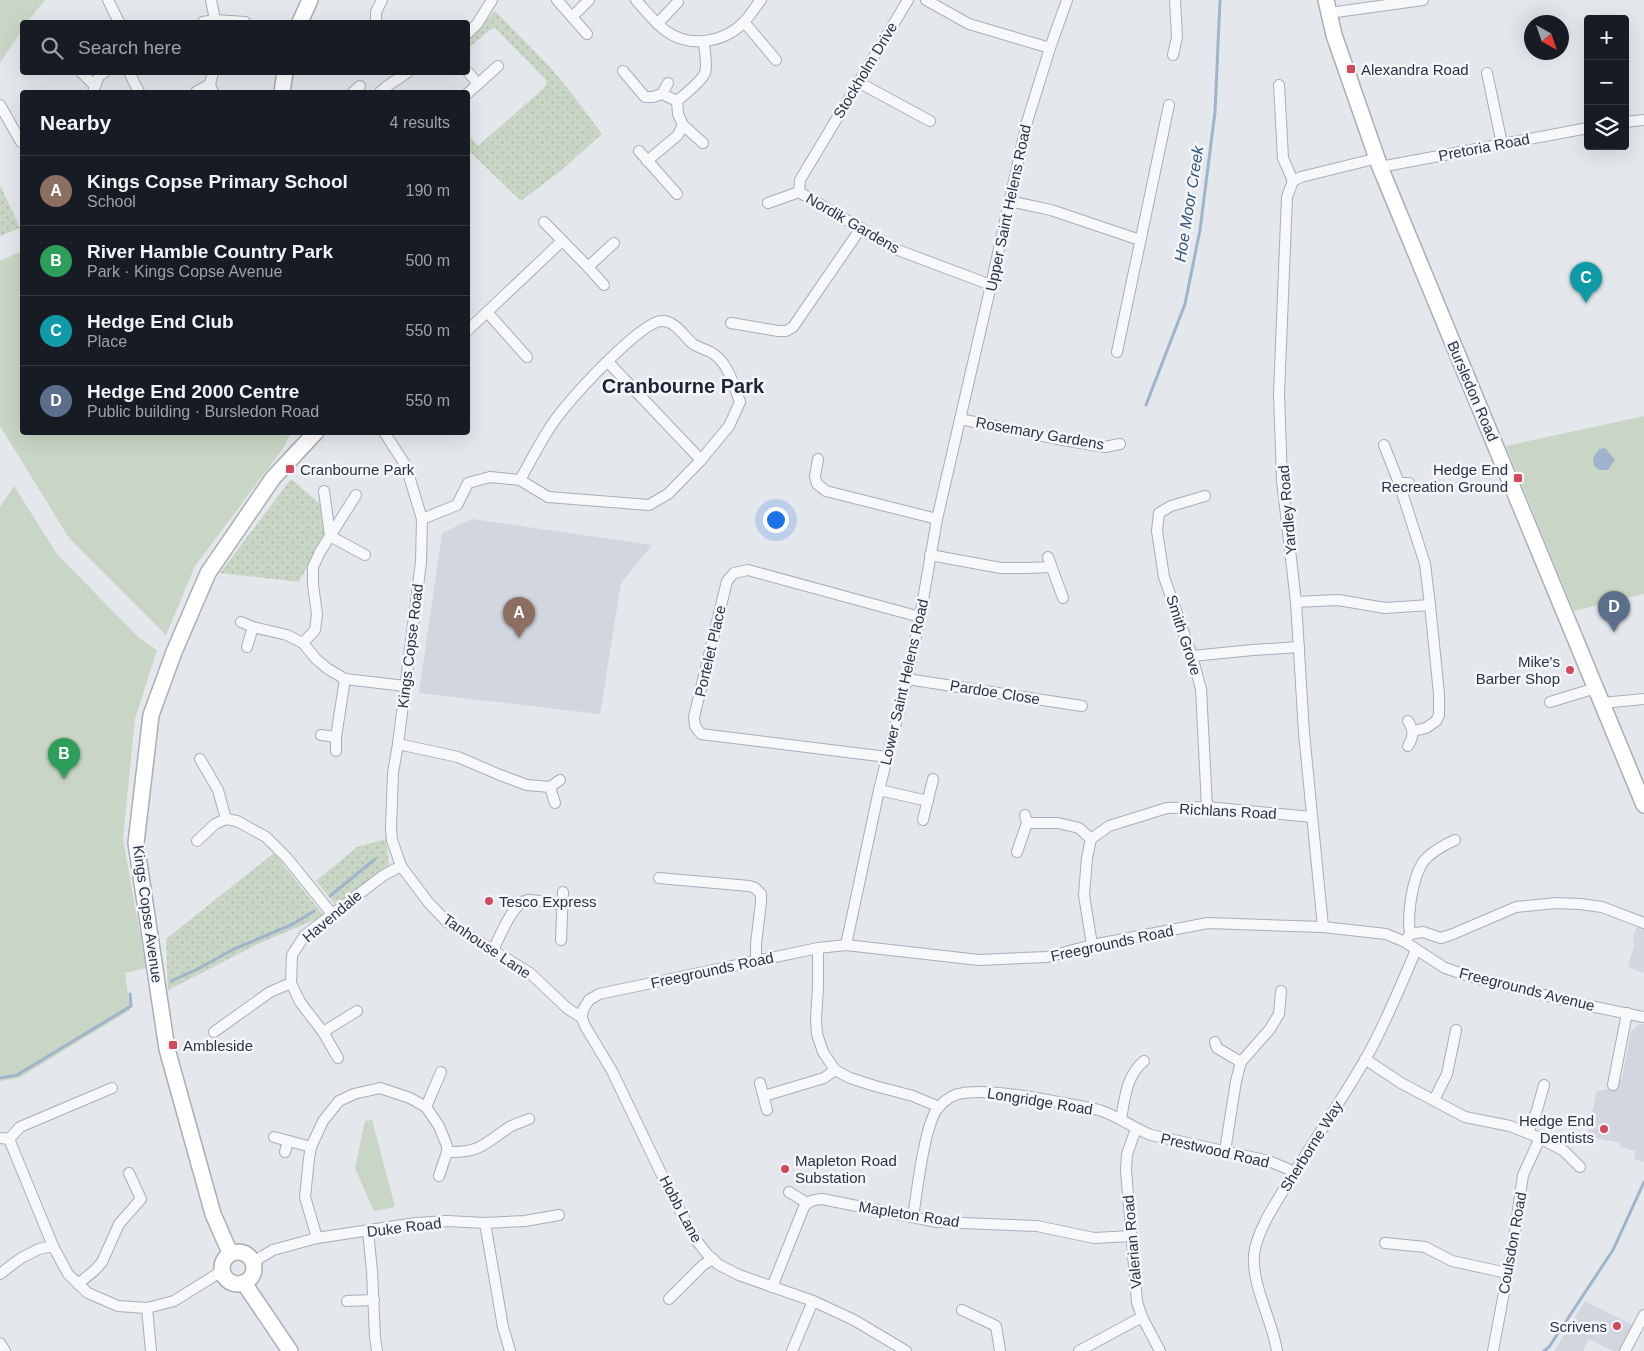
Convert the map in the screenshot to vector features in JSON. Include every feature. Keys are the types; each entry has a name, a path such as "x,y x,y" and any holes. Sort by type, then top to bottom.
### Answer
{"street":[{"path":"108,0 118,20"},
{"path":"211,0 221,20"},
{"path":"301,20 310,0"},
{"path":"376,20 376,12 382,0"},
{"path":"470,31 477,24 492,0"},
{"path":"557,0 587,34"},
{"path":"572,16 589,0"},
{"path":"636,0 657,24 667,32 680,39 704,42 732,31 744,22 761,0"},
{"name":"Stockholm Drive","path":"822,141 908,0"},
{"path":"926,0 969,24 1050,48"},
{"name":"Upper Saint Helens Road","path":"960,419 1026,122 1067,0"},
{"path":"1173,55 1177,37 1175,0"},
{"path":"1328,7 1423,0"},
{"path":"657,24 678,2"},
{"name":"Bursledon Road","path":"1328,7 1334,35 1379,162 1644,806"},
{"path":"744,22 776,60"},
{"path":"677,101 705,74 704,42"},
{"path":"470,91 498,66"},
{"path":"623,71 645,96 653,97 662,94 668,83"},
{"path":"1487,73 1502,144"},
{"path":"470,74 478,84"},
{"path":"83,75 94,89"},
{"path":"94,89 100,75"},
{"path":"132,75 139,90"},
{"path":"211,88 213,75"},
{"path":"282,90 285,75"},
{"path":"382,90 402,75"},
{"path":"858,82 931,121"},
{"path":"1279,85 1282,104 1283,158 1293,181 1301,177 1379,162"},
{"path":"662,94 677,101"},
{"path":"677,101 678,114 683,125 703,143"},
{"path":"1117,352 1168,105"},
{"path":"0,106 20,140"},
{"path":"1629,122 1644,120"},
{"path":"647,160 678,135 683,125"},
{"name":"Pretoria Road","path":"1379,162 1502,144 1584,129"},
{"name":"Nordik Gardens","path":"799,192 800,180 822,141"},
{"path":"639,152 677,194"},
{"name":"Yardley Road","path":"1293,181 1287,197 1279,394 1282,480 1296,602 1304,733 1322,927"},
{"name":"Nordik Gardens","path":"768,203 799,192 895,249 991,285"},
{"path":"1009,201 1052,210 1140,240"},
{"path":"544,222 604,285"},
{"path":"731,323 778,331 786,331 793,327 861,228"},
{"path":"470,328 562,241"},
{"path":"588,267 614,243"},
{"path":"487,312 527,357"},
{"path":"422,519 457,505 468,482 490,477 520,480 548,497 649,505 668,494 701,460 729,426 740,402 725,367 714,354 693,344 677,327 662,321 647,326 624,345 565,406 520,480"},
{"path":"608,362 701,460"},
{"name":"Rosemary Gardens","path":"960,419 1105,447 1120,444"},
{"name":"Lower Saint Helens Road","path":"846,945 887,757 907,679 937,519 960,419"},
{"name":"Kings Copse Avenue","path":"230,1254 213,1214 169,1058 136,843 152,716 174,652 208,573 273,478 313,435"},
{"name":"Kings Copse Road","path":"386,435 406,466 422,519 421,562 406,686 393,772 392,840 401,866"},
{"path":"1384,445 1404,483 1425,564 1430,605 1440,724 1413,731"},
{"path":"818,459 816,476 818,484 826,491 937,519"},
{"path":"324,491 330,536"},
{"path":"303,643 314,630 317,614 313,585 313,567 320,552 356,495"},
{"name":"Smith Grove","path":"1205,496 1171,506 1159,513 1157,531 1164,577 1192,656 1201,689 1207,807"},
{"path":"330,536 365,555"},
{"path":"930,555 1001,568 1027,568 1049,562 1063,598"},
{"name":"Portelet Place","path":"887,757 701,734 695,726 694,717 727,581 734,573 748,570 920,617"},
{"path":"1296,602 1338,600 1385,608 1430,605"},
{"path":"241,622 253,627 287,635 303,643 316,659 345,679 406,686"},
{"path":"247,648 253,627"},
{"path":"1192,656 1299,648"},
{"path":"336,751 336,737 345,679"},
{"name":"Pardoe Close","path":"907,679 1082,706"},
{"path":"1550,702 1596,688"},
{"path":"1602,704 1644,699"},
{"path":"1408,721 1413,731 1413,738 1408,746"},
{"path":"321,736 336,737"},
{"path":"398,744 458,757 527,785 550,787 560,780"},
{"path":"200,760 203,772 218,790 226,819"},
{"path":"923,820 933,779"},
{"path":"550,787 555,803"},
{"path":"880,790 928,801"},
{"name":"Richlans Road","path":"1091,839 1109,826 1167,808 1207,807 1312,817"},
{"path":"202,839 215,824 226,819 236,820 266,837 287,858 332,914"},
{"path":"1017,852 1026,819 1058,822 1080,828 1091,839 1087,858 1084,894 1092,945"},
{"path":"1407,938 1409,908 1417,877 1424,862 1431,854 1450,840"},
{"name":"Havendale","path":"291,984 292,955 305,935 384,875 401,866"},
{"name":"Tanhouse Lane","path":"401,866 428,902 447,922 530,973 567,1008 582,1018"},
{"path":"664,877 755,888 761,894 756,961"},
{"path":"561,940 563,892"},
{"path":"493,950 512,913 520,905 528,900 563,905"},
{"name":"Freegrounds Road","path":"582,1018 586,1003 599,994 818,948 846,945 979,960 1047,957 1092,945 1208,923 1322,927 1407,938 1423,932 1441,938 1516,906 1556,903 1602,907 1644,923"},
{"name":"Freegrounds Avenue","path":"1407,938 1416,950 1445,968 1475,978 1585,1005 1644,1017"},
{"path":"818,948 817,1034 824,1052 835,1070 850,1078 913,1096 939,1107 933,1116 927,1137 913,1217"},
{"name":"Sherborne Way","path":"1276,1351 1271,1322 1256,1274 1254,1254 1259,1237 1269,1214 1365,1059 1387,1016 1416,950"},
{"path":"214,1032 270,992 291,984 300,1002 323,1032 338,1058"},
{"path":"1225,1151 1236,1081 1241,1062 1270,1029 1279,1014 1280,990"},
{"path":"323,1032 357,1010"},
{"path":"1613,1085 1627,1013"},
{"name":"Hobb Lane","path":"582,1018 612,1071 671,1194 696,1240 712,1259 719,1265 739,1275 813,1302 854,1320 906,1351"},
{"path":"1434,1100 1447,1074 1456,1030"},
{"path":"1215,1042 1217,1048 1241,1062"},
{"path":"1365,1059 1401,1083 1465,1117 1510,1126 1540,1138 1564,1151 1580,1167"},
{"path":"1121,1119 1127,1086 1137,1063"},
{"path":"764,1096 824,1078 835,1070"},
{"path":"426,1107 441,1072"},
{"path":"760,1083 768,1110"},
{"path":"1528,1133 1538,1110 1544,1085"},
{"path":"112,1088 20,1127 4,1138 34,1198 53,1246 68,1274 88,1293 118,1306 147,1308 174,1301 222,1271"},
{"path":"317,1238 305,1197 311,1147 323,1121 339,1101 354,1094 380,1088 400,1093 426,1107 438,1126 447,1146 447,1152 439,1176"},
{"name":"Longridge Road","path":"939,1107 955,1095 983,1092 1044,1099 1100,1110 1121,1119 1136,1129"},
{"path":"447,1152 468,1152 488,1144 509,1127 529,1119"},
{"name":"Prestwood Road","path":"1136,1129 1151,1135 1269,1161 1295,1172"},
{"name":"Valerian Road","path":"1136,1129 1127,1154 1126,1170 1138,1302 1142,1317 1160,1351"},
{"path":"274,1137 311,1147"},
{"name":"Coulsdon Road","path":"1492,1351 1523,1175 1540,1138"},
{"path":"285,1152 288,1141"},
{"path":"78,1284 102,1262 119,1224 141,1199 129,1172"},
{"path":"772,1287 807,1203 789,1192"},
{"name":"Mapleton Road","path":"807,1203 812,1200 822,1199 937,1222 1037,1226 1094,1238 1132,1236"},
{"name":"Duke Road","path":"253,1262 273,1250 317,1238 416,1223 525,1221 559,1215"},
{"path":"485,1223 503,1327 510,1351"},
{"path":"368,1231 377,1351"},
{"path":"1386,1243 1426,1247 1452,1261 1507,1273"},
{"path":"0,1274 38,1249 53,1246"},
{"path":"241,1252 246,1254 253,1262 253,1273 244,1283 233,1283 228,1280 222,1271 223,1262 230,1254 241,1252"},
{"path":"669,1299 703,1265 712,1259"},
{"path":"244,1283 290,1351"},
{"path":"347,1301 374,1300"},
{"path":"792,1351 813,1302"},
{"path":"147,1308 151,1351"},
{"path":"962,1310 996,1326 1000,1351"},
{"path":"1628,1350 1644,1314"},
{"path":"1079,1351 1142,1317"},
{"path":"0,1343 5,1351"}],"shaded area":[{"path":"472,519 652,545 621,583 600,714 419,693 442,533"},
{"path":"1638,924 1644,927 1644,973 1628,967 1634,946 1633,936"},
{"path":"1639,1024 1644,1024 1644,1162 1634,1159 1636,1151 1620,1147 1620,1143 1587,1136 1597,1091 1606,1090 1622,1079 1631,1031"},
{"path":"1585,1301 1637,1327 1624,1351 1613,1351 1589,1339 1583,1351 1554,1351"}],"green space":[{"path":"0,0 45,0 29,20 20,20 20,33 0,63"},
{"path":"495,11 550,67 602,134 563,169 521,201 470,152 470,136 478,146 544,88 547,81 495,28 491,29 470,46 470,38"},
{"path":"0,185 20,228 0,236"},
{"path":"20,252 20,435 290,435 282,450 195,566 166,635 69,538 0,426 0,261"},
{"path":"1644,416 1644,594 1574,611 1506,446"},
{"path":"291,479 334,516 299,582 220,573"},
{"path":"14,486 57,554 139,638 157,650 135,719 123,839 146,968 125,973 130,1010 19,1078 0,1081 0,507"},
{"path":"386,839 389,866 337,906 316,881 357,847"},
{"path":"274,853 324,916 260,943 168,990 166,939"},
{"path":"372,1120 395,1207 374,1211 355,1168 365,1121"}],"water":[{"path":"1605,448 1615,460 1608,470 1600,470 1594,466 1593,458 1599,449"}],"waterway":[{"name":"Hoe Moor Creek","path":"1146,405 1185,304 1200,230 1215,112 1220,0"},
{"path":"330,896 375,859"},
{"path":"171,981 198,969 232,950 293,924 314,911"},
{"path":"0,1078 17,1075 131,1006 130,994"},
{"path":"1544,1351 1549,1347 1613,1250 1644,1182"}],"place":[{"name":"Alexandra Road","path":"1351,69"},
{"name":"Hedge End Club","path":"1586,303"},
{"name":"Cranbourne Park","path":"290,469"},
{"name":"Hedge End Recreation Ground","path":"1518,478"},
{"name":"Hedge End 2000 Centre","path":"1614,632"},
{"name":"Kings Copse Primary School","path":"519,638"},
{"name":"Mike's Barber Shop","path":"1570,670"},
{"name":"River Hamble Country Park","path":"64,779"},
{"name":"Tesco Express","path":"489,901"},
{"name":"Ambleside","path":"173,1045"},
{"name":"Hedge End Dentists","path":"1604,1129"},
{"name":"Mapleton Road Substation","path":"785,1169"},
{"name":"Scrivens","path":"1617,1326"}],"district":[{"name":"Cranbourne Park","path":"683,386"}]}
